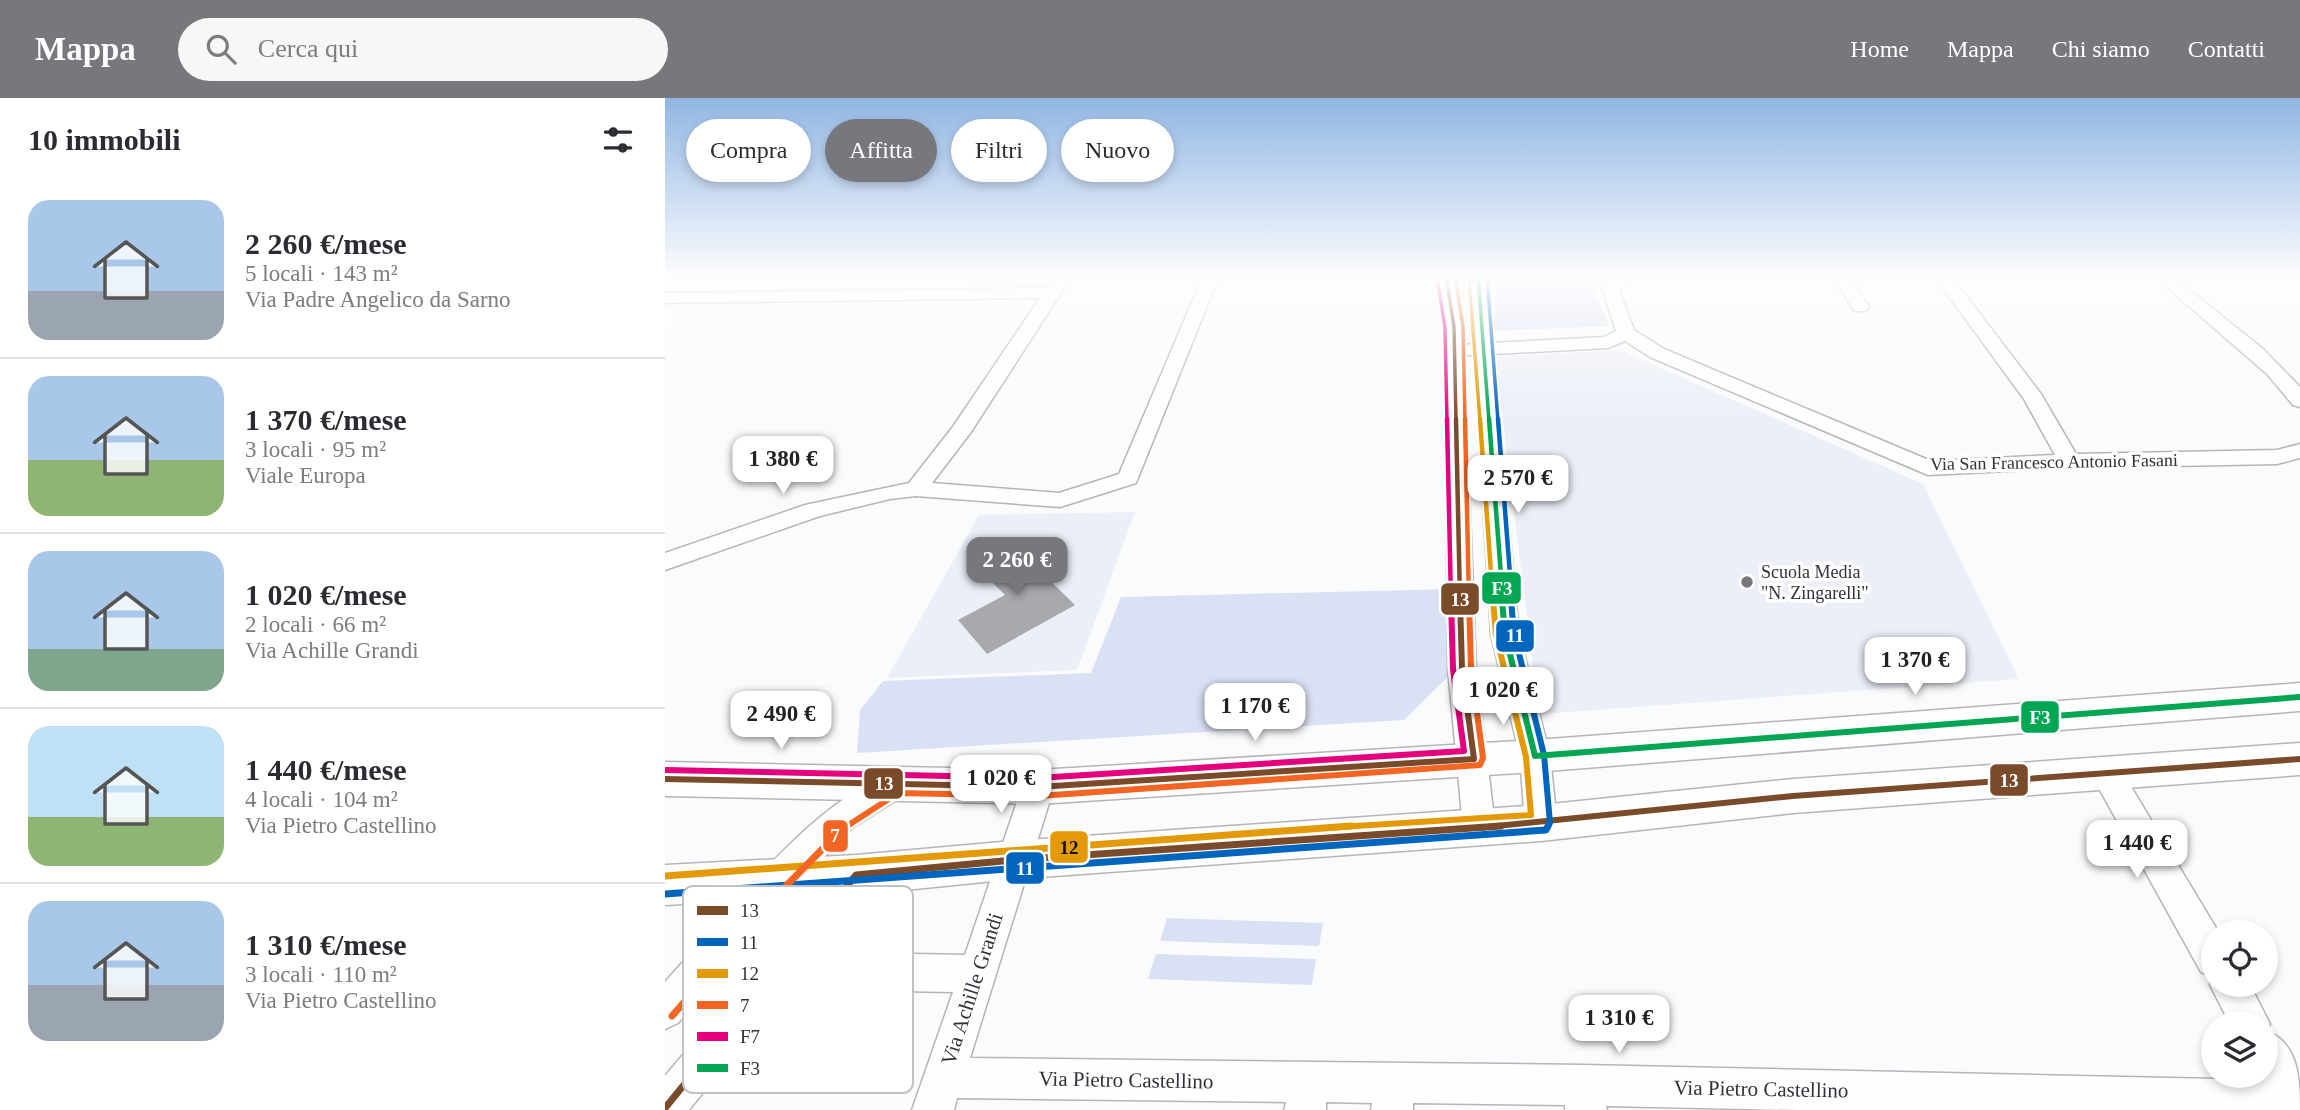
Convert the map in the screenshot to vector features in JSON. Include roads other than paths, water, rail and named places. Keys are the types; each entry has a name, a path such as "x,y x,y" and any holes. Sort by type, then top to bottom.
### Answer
{"street":[{"path":"916,489 960,432 1031,323"},
{"path":"665,562 813,510 916,489 1060,500 1128,478 1192,323"},
{"path":"1451,323 1462,669 1474,759 1479,825"},
{"path":"1480,323 1505,634 1535,756 1541,823"},
{"path":"1454,346 1608,342 1626,333 1623,323"},
{"path":"1977,323 2034,398 2069,461"},
{"path":"2218,323 2293,383 2300,401"},
{"name":"Via San Francesco Antonio Fasani","path":"1626,333 1657,353 1928,468 2069,461 2277,457 2300,451"},
{"path":"2268,365 2300,366"},
{"path":"665,779 1038,787 1535,756 2295,702"},
{"path":"665,885 856,875 1013,860 1479,825 1541,823 1793,796 2300,758"},
{"path":"2107,774 2201,937"},
{"path":"775,886 841,818 896,784"},
{"name":"Via Achille Grandi","path":"938,1094 1038,787"},
{"path":"847,886 856,875"},
{"path":"913,973 978,974"},
{"path":"665,1010 683,990"},
{"name":"Via Pietro Castellino","path":"938,1094 1585,1097 2251,1106 2298,1101 2278,1069"},
{"path":"665,1108 683,1086"}],"place":[{"name":"Scuola Media \"N. Zingarelli\"","path":"1747,582"}]}
